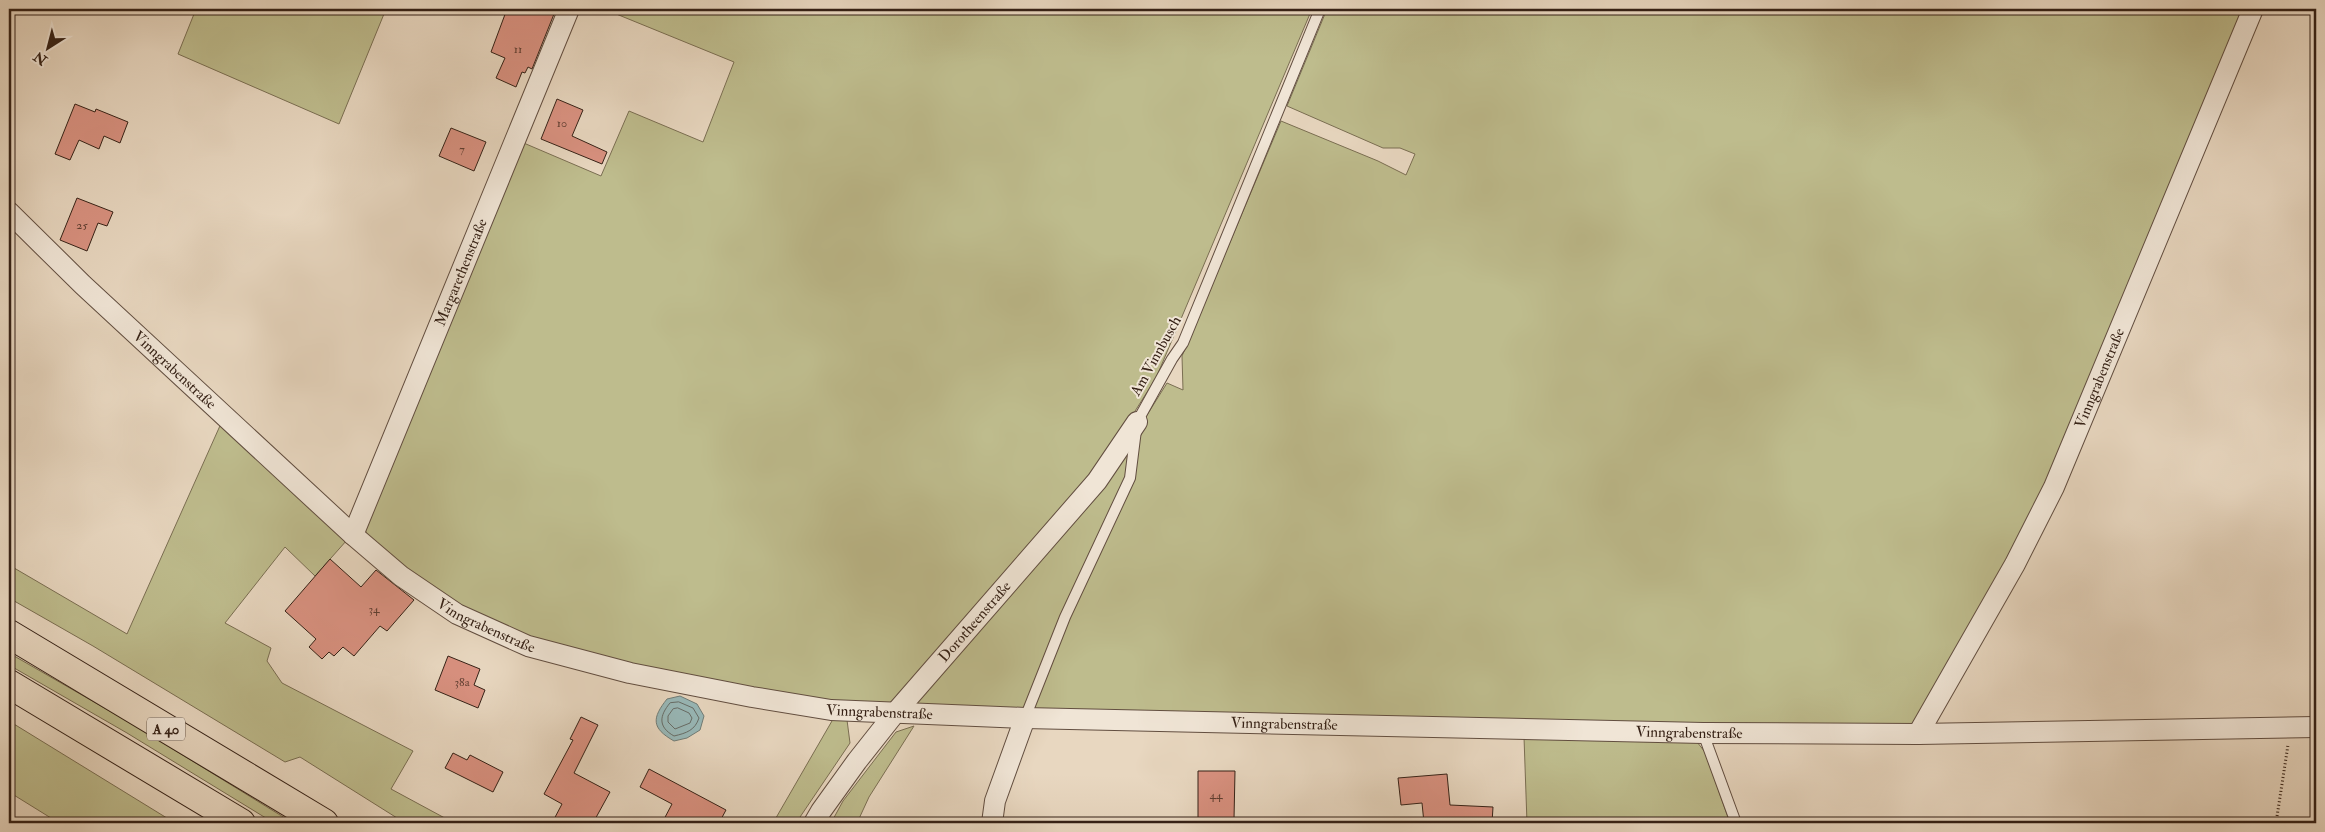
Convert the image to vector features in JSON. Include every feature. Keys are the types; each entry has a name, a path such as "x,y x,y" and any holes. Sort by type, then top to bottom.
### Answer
{"highway":[{"name":"A 40","path":"9,634 324,823"},
{"path":"9,684 241,823"}],"street":[{"name":"Margarethenstraße","path":"353,536 569,9"},
{"name":"Vinngrabenstraße","path":"1918,734 2015,564 2054,487 2252,9"},
{"name":"Vinngrabenstraße","path":"9,212 83,285 353,536 400,576 457,614 528,646 630,673 752,697 831,710 1025,718 1703,733 1918,734 2316,727"},
{"name":"Dorotheenstraße","path":"814,823 857,761 895,713 1096,481 1137,422"},
{"path":"992,823 995,801 1025,718"}],"lane":[{"name":"Am Vinnbusch","path":"1025,718 1065,617 1130,478 1137,422 1183,343 1320,9"},
{"path":"1703,733 1736,823"}],"path":[{"path":"2276,823 2291,727"}],"shaded area":[{"path":"196,9 386,9 339,124 178,54"},
{"path":"604,9 1312,9 1156,378 1092,479 891,704 841,703 604,661 532,642 460,609 367,538 364,523 519,141 601,176 629,111 703,142 734,62"},
{"path":"1327,9 2244,9 2047,490 1913,724 1902,727 915,708 914,699 1127,447 1167,383 1183,390 1182,356 1281,121 1378,161 1406,175 1415,154 1400,148 1383,148 1287,106"},
{"path":"223,419 347,540 315,576 285,547 225,623 271,648 267,661 282,683 413,751 391,789 454,823 405,823 300,757 285,762 93,646 9,598 9,565 127,634"},
{"path":"9,653 134,725 293,823 274,823 127,733 9,665"},
{"path":"836,714 847,720 850,743 796,823 773,823"},
{"path":"9,721 175,823 59,823 9,792"},
{"path":"914,726 869,797 857,823 831,823 843,801 896,732"},
{"path":"1524,737 1697,742 1705,752 1730,823 1527,823"}],"water":[{"path":"680,696 697,704 704,716 700,730 687,738 674,741 661,732 656,722 659,712 667,699"}],"building":[{"path":"507,9 556,9 532,69 528,67 525,73 522,72 516,87 496,78 505,58 491,52"},
{"path":"557,99 583,110 572,136 607,152 602,164 541,139"},
{"path":"75,104 95,112 96,109 128,122 120,143 104,136 99,149 79,140 70,160 55,154"},
{"path":"451,128 486,142 474,171 439,156"},
{"path":"77,198 113,212 107,226 98,223 87,251 60,240"},
{"path":"330,559 361,587 376,570 414,600 387,631 380,626 354,656 343,647 334,656 329,652 322,659 309,647 316,639 285,611"},
{"path":"448,656 480,669 474,685 485,690 478,708 435,690"},
{"path":"581,717 598,725 574,773 610,792 593,823 552,823 562,804 544,794 573,740 570,739"},
{"path":"453,753 467,760 470,755 503,772 493,792 445,768"},
{"path":"649,769 726,810 719,823 662,823 672,804 640,787"},
{"path":"1198,771 1235,771 1234,819 1198,818"},
{"path":"1447,774 1450,805 1493,807 1492,823 1424,823 1422,803 1401,805 1398,778"}]}
